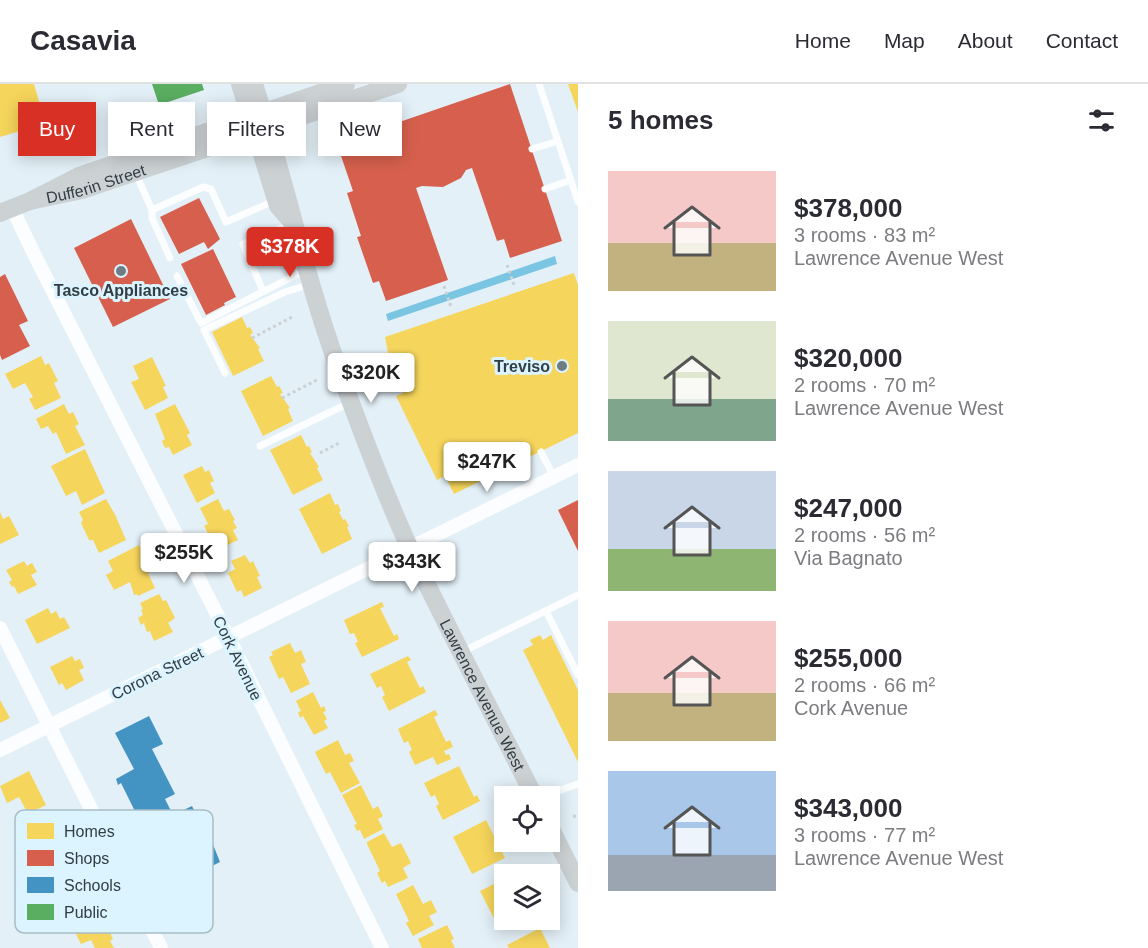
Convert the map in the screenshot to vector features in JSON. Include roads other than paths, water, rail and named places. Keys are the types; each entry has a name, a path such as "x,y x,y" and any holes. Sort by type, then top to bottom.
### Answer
{"main road":[{"name":"Lawrence Avenue West","path":"240,84 249,102"},
{"name":"Lawrence Avenue West","path":"254,84 256,102"},
{"name":"Dufferin Street","path":"304,102 346,84"},
{"name":"Dufferin Street","path":"306,108 398,84"},
{"name":"Dufferin Street","path":"6,210 30,201 79,176 207,137"},
{"name":"Dufferin Street","path":"30,201 82,190 135,172 207,142"},
{"name":"Lawrence Avenue West","path":"267,156 278,206 293,224"},
{"name":"Lawrence Avenue West","path":"272,156 290,202 293,224 308,277 351,402 410,549 529,786"},
{"path":"560,847 578,883"}],"street":[{"name":"Cork Avenue","path":"6,210 34,256 229,638 381,948"},
{"name":"Corona Street","path":"0,750 578,465"},
{"path":"0,628 92,810"},
{"path":"154,933 161,948"}],"lane":[{"path":"539,84 578,202"},
{"path":"532,149 558,141"},
{"path":"135,172 170,258"},
{"path":"545,189 571,180"},
{"path":"152,210 203,187 211,189 226,222 276,200"},
{"path":"263,291 243,244 293,224"},
{"path":"177,276 201,323 263,291 308,277"},
{"path":"225,373 204,330 285,292 308,277"},
{"path":"260,446 351,402"},
{"path":"541,452 554,477"},
{"path":"462,652 578,596"},
{"path":"546,611 578,675"},
{"path":"560,790 578,784"}],"water":[{"path":"555,256 557,264 388,321 386,314"}],"place":[{"name":"Tasco Appliances","path":"121,271"},
{"name":"Treviso","path":"562,366"}]}
